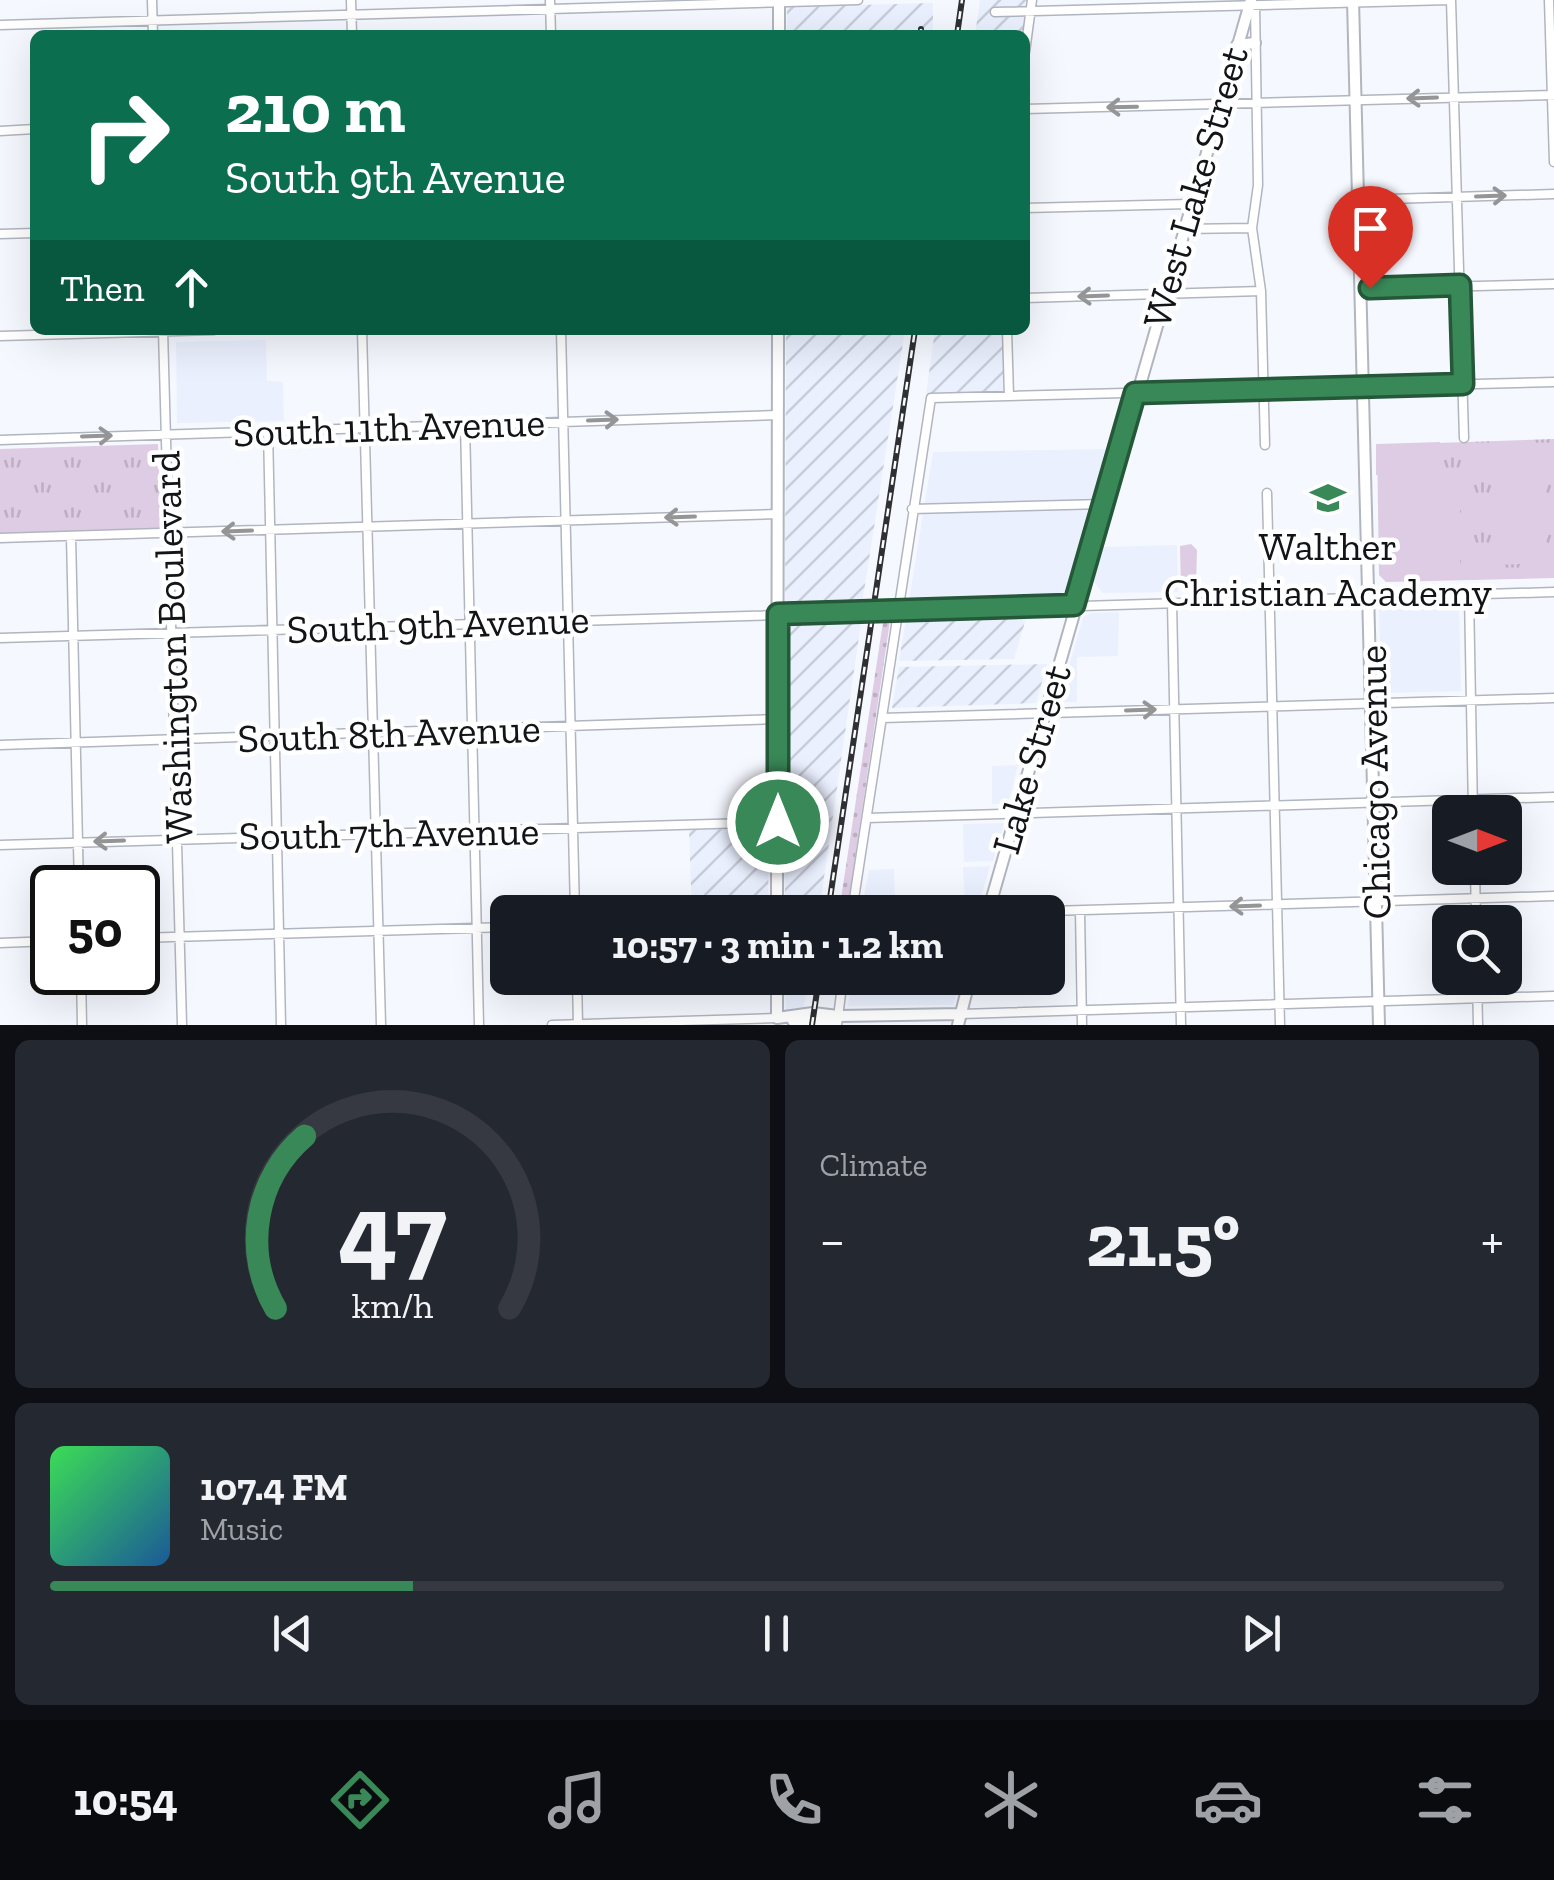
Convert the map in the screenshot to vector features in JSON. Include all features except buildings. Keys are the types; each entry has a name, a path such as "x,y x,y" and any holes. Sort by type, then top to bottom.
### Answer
{"main road":[{"path":"779,1 779,30"},
{"name":"Chicago Avenue","path":"1353,1 1379,1025"},
{"name":"West Lake Street","path":"1074,605 1182,229 1252,3"},
{"path":"1237,46 1255,44"},
{"path":"777,895 778,335"},
{"name":"Lake Street","path":"993,895 1074,605"},
{"path":"777,995 777,1018 959,1019"}],"street":[{"path":"152,0 153,30"},
{"path":"351,0 352,30"},
{"path":"0,25 352,16 550,4 858,0"},
{"path":"1028,30 1032,0"},
{"path":"995,12 1450,0 1464,438"},
{"path":"1550,0 1554,162"},
{"path":"1252,3 1258,185 1252,228 1261,291 1265,444"},
{"path":"550,4 551,30"},
{"path":"1030,109 1553,95"},
{"path":"0,130 30,129"},
{"path":"1358,200 1554,194"},
{"path":"1030,208 1190,204"},
{"path":"1182,229 1252,228"},
{"path":"0,234 30,233"},
{"path":"1361,288 1554,284"},
{"path":"1030,298 1261,291"},
{"path":"0,336 32,335"},
{"name":"Washington Boulevard","path":"162,335 182,1025"},
{"path":"362,335 381,1025"},
{"path":"561,335 575,895"},
{"path":"1007,335 1009,396"},
{"path":"855,895 931,398 1554,382"},
{"name":"South 11th Avenue","path":"0,440 778,416"},
{"path":"464,424 479,1025"},
{"path":"268,430 281,1025"},
{"path":"1267,493 1280,1025"},
{"path":"912,510 1104,504"},
{"path":"0,538 778,514"},
{"path":"71,536 78,865"},
{"name":"South 9th Avenue","path":"0,638 1554,592"},
{"path":"1468,594 1473,795"},
{"path":"1172,602 1181,1025"},
{"path":"882,718 1554,698"},
{"name":"South 8th Avenue","path":"0,745 778,719"},
{"path":"1522,798 1554,797"},
{"path":"867,818 1432,801"},
{"name":"South 7th Avenue","path":"0,844 778,822"},
{"path":"1475,885 1475,905"},
{"path":"1065,911 1554,896"},
{"path":"1080,911 1082,1025"},
{"path":"160,937 490,928"},
{"path":"0,942 30,941"},
{"path":"81,995 82,1025"},
{"path":"577,995 578,1025"},
{"path":"838,1020 841,995"},
{"path":"1478,995 1478,1025"},
{"path":"959,1019 1082,1010 1554,996"},
{"path":"552,1025 777,1018"}],"shaded area":[{"path":"980,0 1029,0 1025,30 976,30"},
{"path":"933,3 933,30 787,30 787,7"},
{"path":"786,335 904,335 862,604 785,606"},
{"path":"934,335 1004,335 1006,392 926,394"},
{"path":"266,340 267,381 283,382 284,421 177,423 176,342"},
{"path":"1112,449 1066,591 909,601 933,452"},
{"path":"1177,545 1178,592 1103,593 1093,581 1103,547"},
{"path":"1459,603 1461,691 1381,693 1379,605"},
{"path":"1119,612 1118,656 1077,657 1077,702 1059,702 1083,617"},
{"path":"1027,615 1014,659 899,661 906,619"},
{"path":"862,616 821,895 785,895 785,619"},
{"path":"1047,664 1036,703 892,708 899,667"},
{"path":"1018,765 1008,804 992,804 992,766"},
{"path":"1004,823 993,861 964,862 963,824"},
{"path":"769,828 768,895 691,895 689,830"},
{"path":"990,866 982,895 964,895 963,867"},
{"path":"894,869 895,895 864,895 869,870"},
{"path":"786,995 806,995 803,1012 786,1012"},
{"path":"850,995 956,995 953,1005 848,1006"}],"green space":[{"path":"1554,439 1554,578 1386,582 1379,575 1377,445"},
{"path":"1440,442 1441,473 1376,475 1376,444"},
{"path":"158,444 161,529 0,534 0,449"},
{"path":"1544,455 1547,563 1497,565 1494,456"},
{"path":"1379,481 1442,481 1460,487 1460,579 1389,581 1381,570"},
{"path":"1191,544 1197,550 1196,589 1181,590 1180,546"},
{"path":"890,621 850,895 842,895 883,622"}],"railway":[{"path":"958,30 962,0"},
{"path":"831,895 914,335"},
{"path":"812,1025 816,995"}],"place":[{"name":"Walther Christian Academy","path":"1328,498"}],"route":[{"path":"778,822 778,614 1074,605 1135,393 1463,384 1460,285 1370,288"}]}
